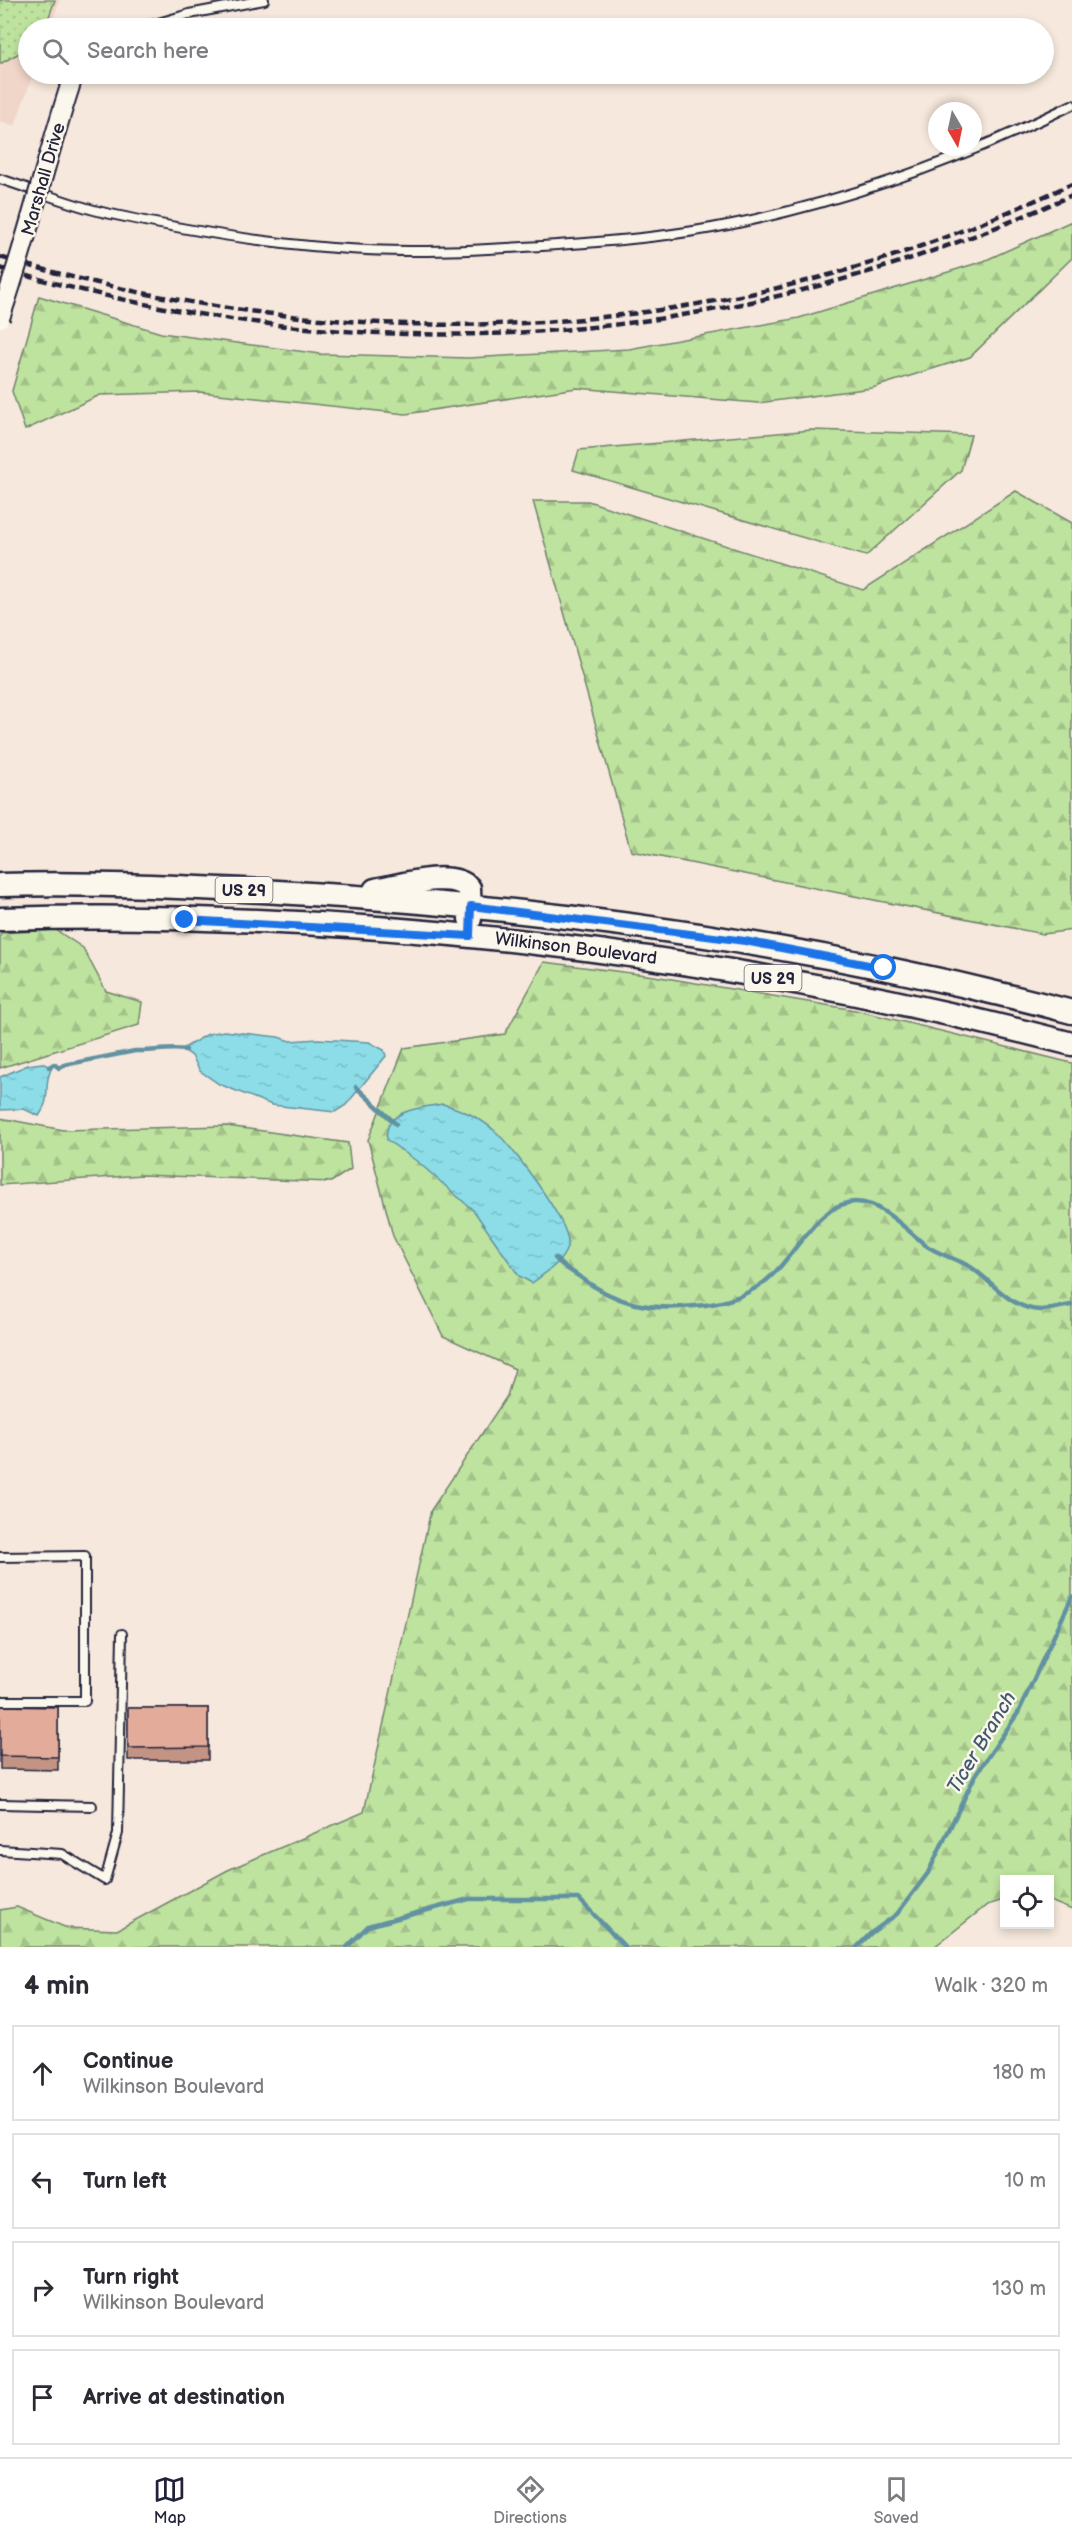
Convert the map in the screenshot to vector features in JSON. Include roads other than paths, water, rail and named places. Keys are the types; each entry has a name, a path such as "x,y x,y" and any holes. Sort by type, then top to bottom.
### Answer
{"main road":[{"name":"US 29","path":"0,885 209,888 343,896 435,879 464,882 469,888 471,906"},
{"path":"470,936 471,906"},
{"name":"Wilkinson Boulevard","path":"471,906 745,941 968,986 1072,1012"},
{"name":"Wilkinson Boulevard","path":"0,919 207,920 470,936 571,946 672,960 872,996 1072,1044"}],"street":[{"name":"Marshall Drive","path":"0,318 17,268 71,84"}],"lane":[{"path":"175,18 264,0"},
{"path":"0,179 103,212 216,234 308,246 417,252 620,240 732,224 841,197 1000,141 1072,105"},
{"path":"0,1557 85,1556 85,1701 0,1701"},
{"path":"0,1850 62,1854 105,1880 118,1833 122,1634"},
{"path":"0,1804 92,1806"}],"water":[{"path":"224,1031 278,1037 290,1041 318,1039 369,1042 384,1050 386,1056 346,1105 335,1112 272,1105 219,1084 200,1071 192,1056 182,1049 208,1034"},
{"path":"42,1063 48,1066 54,1064 48,1078 45,1103 39,1116 24,1109 0,1110 0,1077 28,1065"},
{"path":"443,1104 470,1114 503,1139 526,1167 566,1232 568,1242 564,1255 532,1283 519,1276 474,1211 418,1162 387,1140 387,1130 397,1116 415,1109"}],"waterway":[{"path":"49,1067 54,1064 59,1068 64,1065 135,1051 186,1050"},
{"path":"356,1087 396,1124"},
{"path":"555,1258 591,1285 619,1299 662,1307 714,1304 739,1296 763,1283 774,1274 817,1222 829,1211 842,1204 856,1202 875,1206 884,1211 924,1244 969,1266 1010,1300 1020,1305 1041,1310 1072,1305"},
{"name":"Ticer Branch","path":"857,1947 871,1933 897,1914 928,1873 975,1776 1018,1713 1072,1597"},
{"name":"Ticer Branch","path":"347,1947 368,1926 469,1899 579,1899 625,1947"}],"railway":[{"path":"0,257 108,286 217,306 328,320 438,325 549,322 660,310 769,290 902,253 975,226 1072,184"},
{"path":"0,268 137,302 273,324 408,334 543,331 677,316 809,288 941,248 1072,195"}]}
